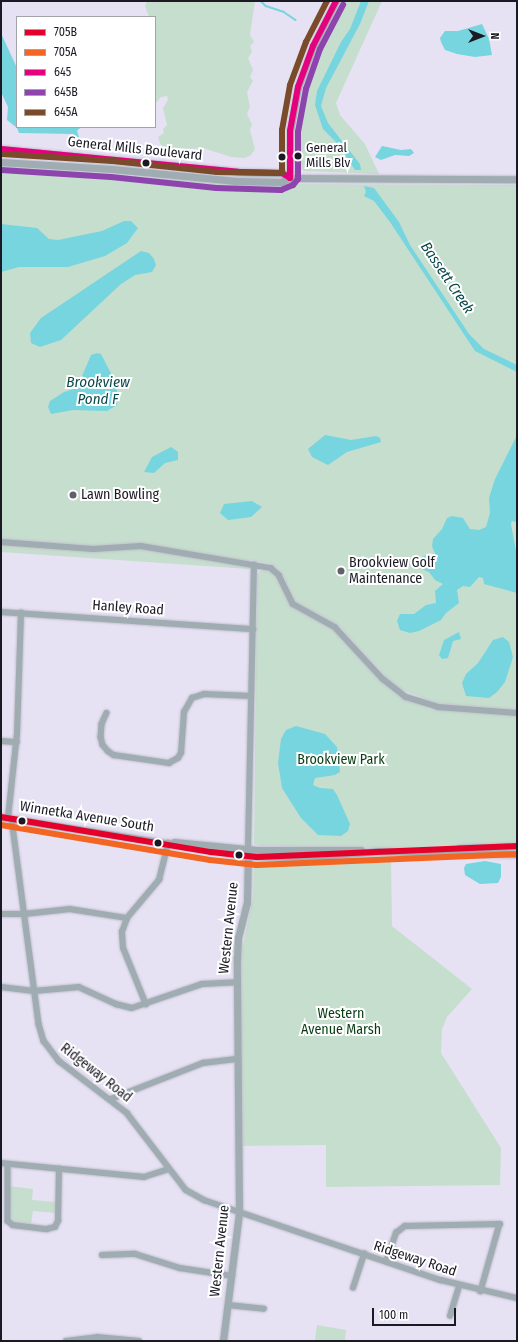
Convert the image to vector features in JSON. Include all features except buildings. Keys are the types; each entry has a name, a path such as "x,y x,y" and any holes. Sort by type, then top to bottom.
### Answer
{"street":[{"path":"290,178 290,131 298,87 313,46 336,1"},
{"name":"General Mills Boulevard","path":"1,149 232,172 282,173 290,178"},
{"name":"General Mills Boulevard","path":"1,162 112,169 223,180 281,182 290,178 517,179"},
{"path":"1,542 93,549 141,546 254,565 274,570 293,604 335,626 382,679 406,697 438,707 517,713"},
{"name":"Western Avenue","path":"223,1341 239,1212 236,982 238,938 248,895 254,565"},
{"name":"Hanley Road","path":"1,612 253,629"},
{"name":"Ridgeway Road","path":"21,613 17,742 7,818 24,914 40,1031 50,1052 111,1099 131,1117 169,1169 190,1193 239,1212 459,1286 517,1298"},
{"path":"107,713 102,724 101,737 103,745 108,751 114,755 169,763 178,758 182,753 184,712 192,698 204,694 251,696"},
{"path":"1,741 17,742"},
{"name":"Winnetka Avenue South","path":"7,818 168,843 186,848 248,853 306,857 379,851 440,851"},
{"path":"146,1005 122,944 122,932 127,918 156,885 163,869 168,843"},
{"path":"440,851 517,846"},
{"path":"440,851 517,854"},
{"path":"1,914 24,914 70,909 127,918"},
{"path":"1,987 34,991 79,987 124,1008 146,1005 202,984 236,982"},
{"path":"111,1099 203,1063 236,1059"},
{"path":"1,1163 144,1177 169,1169"},
{"path":"8,1164 8,1222 13,1225 47,1229 55,1227 58,1220 59,1169"},
{"path":"386,1262 396,1233 404,1226 500,1224 481,1291"},
{"path":"102,1255 135,1254 180,1268 232,1276"},
{"name":"Ridgeway Road","path":"353,1288 364,1254"},
{"name":"Ridgeway Road","path":"450,1316 459,1286"},
{"path":"228,1305 264,1309"},
{"path":"66,1341 97,1337 138,1341"}],"green space":[{"path":"147,1 255,1 250,35 254,42 250,46 252,52 248,58 253,70 250,77 253,81 247,92 250,107 247,114 252,124 250,130 255,149 251,155 245,158 231,157 203,148 185,149 168,155 158,137 164,133 163,129 167,125 163,108 168,100 167,96 161,97 156,103 156,16 149,16 145,6"},
{"path":"343,1 382,1 336,103 340,115 365,144 379,174 304,171 297,167 297,129 304,89 317,53"},
{"path":"1,166 232,184 517,185 517,710 436,703 400,689 387,678 338,625 295,601 282,573 272,564 250,560 249,569 1,552"},
{"name":"Brookview Park","path":"261,570 274,573 292,607 332,628 379,680 397,695 430,709 517,716 517,844 387,848 260,846 254,844 257,575"},
{"name":"Western Avenue Marsh","path":"391,855 392,926 472,989 447,1017 442,1029 441,1053 501,1148 500,1185 326,1187 326,1145 243,1146 240,1075 240,960 253,897 254,864 258,860"},
{"path":"9,1186 33,1189 32,1200 56,1202 56,1213 33,1211 31,1224 12,1221"},
{"path":"317,1325 346,1330 345,1341 315,1340"}],"water":[{"path":"361,1 369,1 360,24 326,88 321,106 328,123 360,164 361,170 355,170 337,143 323,129 315,105 317,91 341,42 350,29"},
{"path":"482,24 489,39 492,55 475,57 445,50 440,38 445,31 458,31"},
{"path":"1,33 16,66 16,127 7,120 8,107 1,92"},
{"path":"17,128 80,128 77,131 79,137 76,139 73,134 19,133"},
{"path":"382,146 401,150 411,149 414,153 409,156 395,155 381,160 375,157"},
{"path":"364,186 374,188 399,222 410,245 469,334 484,349 517,365 517,372 475,351 390,222 374,201 364,196 366,192"},
{"path":"124,221 131,221 138,228 127,243 105,256 68,267 19,267 1,272 1,224 37,228 49,239 58,240 102,231"},
{"path":"141,251 149,253 154,259 156,265 152,272 135,275 121,284 61,340 40,347 31,343 30,333 41,318"},
{"name":"Brookview Pond F","path":"97,353 101,354 115,381 118,397 117,405 107,411 73,410 51,414 48,407 50,401 64,392 77,388 91,355"},
{"path":"325,435 351,440 376,436 380,438 381,442 347,452 328,465 312,457 308,449"},
{"path":"517,435 517,518 516,522 512,521 511,524 517,557 517,593 484,584 483,578 479,577 470,587 463,586 457,590 459,603 446,613 441,620 419,631 410,633 400,630 397,621 400,614 414,614 426,605 436,603 435,591 443,584 435,580 429,572 419,568 419,558 427,555 438,561 432,546 433,539 442,529 447,518 452,516 463,518 470,529 479,530 486,527 490,513 489,498 495,479"},
{"path":"171,447 178,452 178,460 165,463 154,473 144,472 152,457"},
{"path":"252,501 262,507 251,517 228,520 220,513 224,504"},
{"path":"459,632 461,639 453,641 448,658 442,659 439,655 444,640"},
{"path":"503,637 509,642 513,657 505,682 497,692 489,698 466,696 462,683 466,674 478,663 493,640"},
{"path":"296,726 325,734 337,747 340,772 335,775 315,778 313,785 320,788 333,789 337,795 350,824 348,831 341,836 318,835 301,818 282,788 278,763 281,739 286,730"},
{"path":"485,861 501,864 501,877 498,883 480,884 465,875 464,868 466,864"}],"waterway":[{"path":"261,1 266,6 284,12 296,20"}],"transit line":[{"name":"645A","path":"2,154 113,161 217,172 282,173 282,130 290,85 306,42 327,1"},
{"name":"645","path":"290,178 290,131 298,87 313,46 336,1"},
{"name":"645B","path":"1,170 111,177 216,188 281,190 293,185 298,179 298,132 306,89 320,49 343,5"},
{"name":"645","path":"1,149 238,172 282,173 290,178"},
{"name":"705B","path":"1,817 211,852 257,857 517,846"},
{"name":"705A","path":"1,825 210,860 257,865 517,854"}],"place":[{"name":"General Mills Blv","path":"298,156"},
{"name":"Lawn Bowling","path":"73,495"},
{"name":"Brookview Golf Maintenance","path":"341,571"}],"water label":[{"name":"Bassett Creek","path":"447,278"}]}
